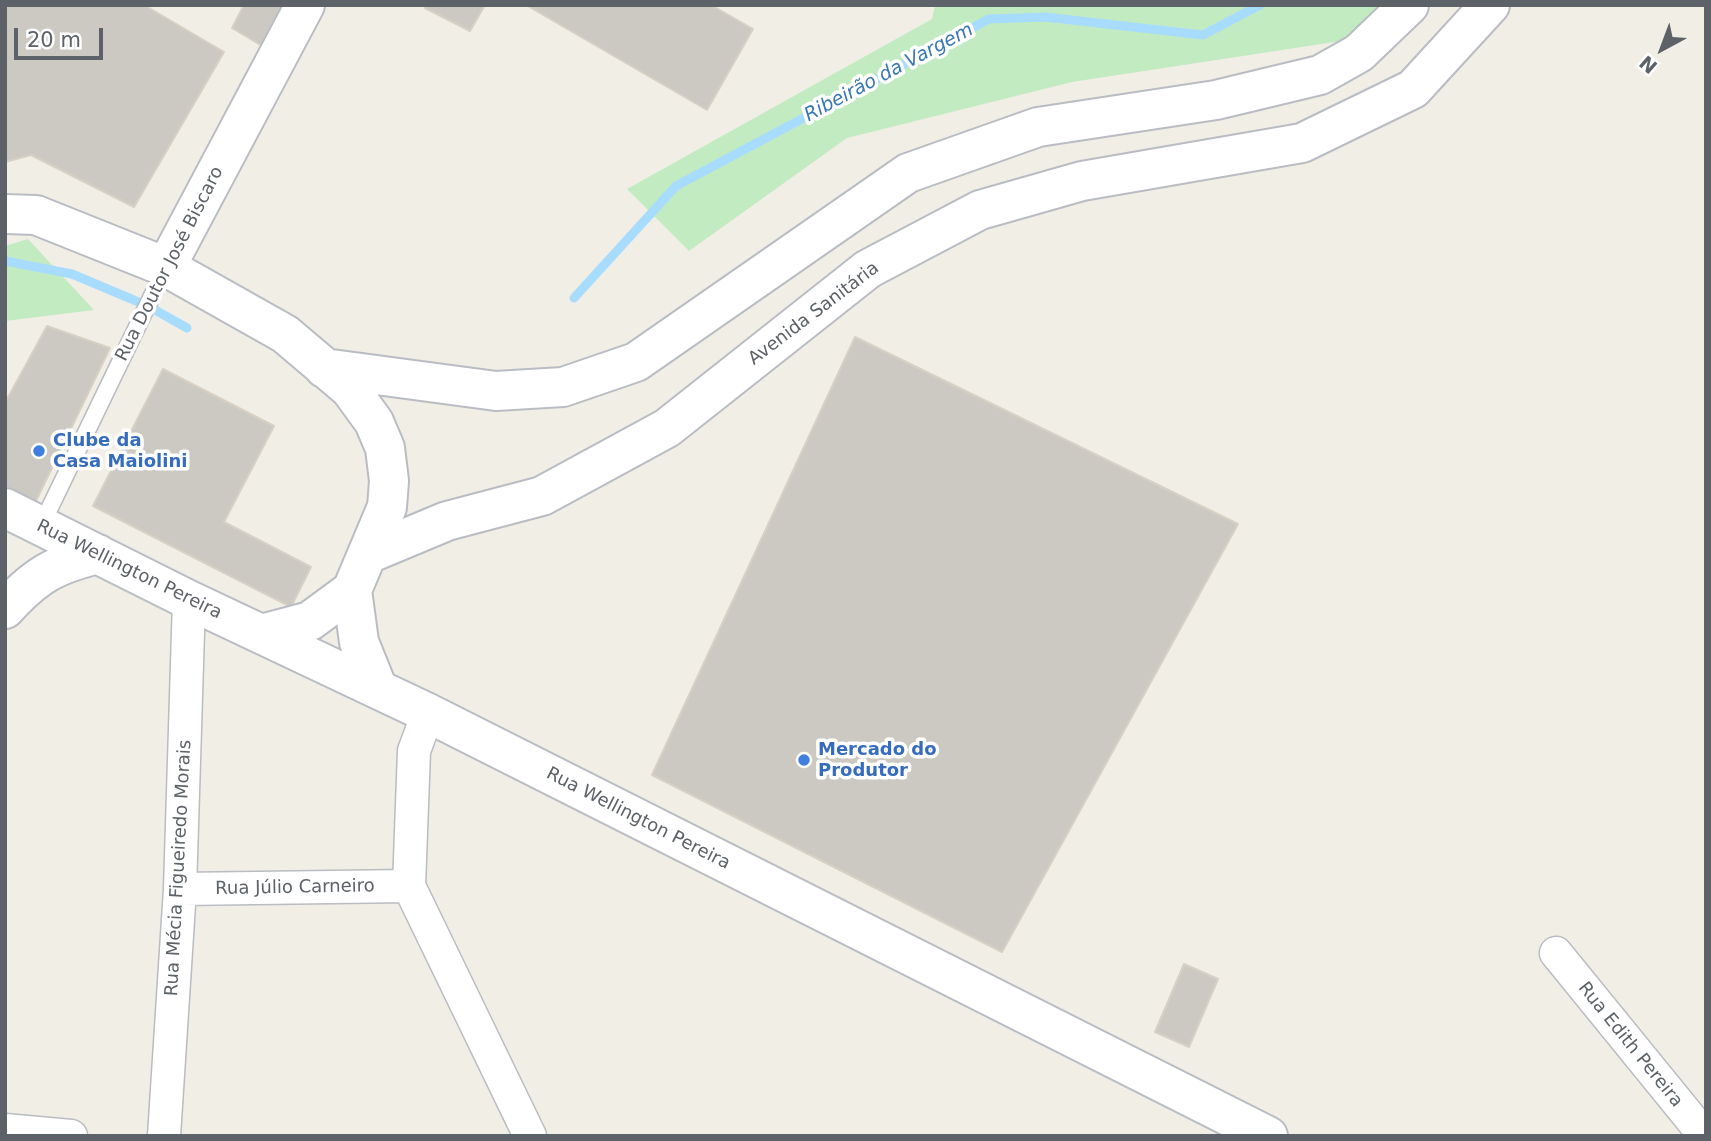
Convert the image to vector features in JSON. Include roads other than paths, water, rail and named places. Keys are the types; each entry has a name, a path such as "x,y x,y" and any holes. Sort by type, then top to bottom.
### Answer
{"main road":[{"name":"Rua Doutor José Biscaro","path":"162,276 304,5"},
{"path":"324,369 496,391 563,387 636,362 908,173 1038,127 1216,100 1320,75 1359,53 1409,5"},
{"name":"Avenida Sanitária","path":"368,554 447,521 542,495 667,428 868,269 981,210 1082,181 1302,143 1413,89 1490,5"},
{"path":"5,214 36,215 285,334 350,389 374,422 385,448 389,481 387,507 352,590 310,621 261,635"},
{"name":"Rua Wellington Pereira","path":"5,509 261,635 428,713 1268,1136"},
{"path":"5,609 39,575 61,563 97,554"},
{"path":"352,590 359,642 378,689"}],"street":[{"name":"Rua Mécia Figueiredo Morais","path":"164,1136 180,889 189,600"},
{"path":"428,713 414,751 409,886 530,1136"},
{"name":"Rua Júlio Carneiro","path":"180,889 409,886"},
{"name":"Rua Edith Pereira","path":"1556,953 1705,1136"},
{"path":"5,1130 71,1136"}],"lane":[{"name":"Rua Doutor José Biscaro","path":"41,526 162,276"}],"waterway":[{"name":"Ribeirão da Vargem","path":"574,298 676,186 989,19 1045,17 1203,35 1260,5"},
{"name":"Ribeirão da Vargem","path":"5,261 72,274 148,306 187,328"}],"place":[{"name":"Clube da Casa Maiolini","path":"39,451"},
{"name":"Mercado do Produtor","path":"804,760"}]}
